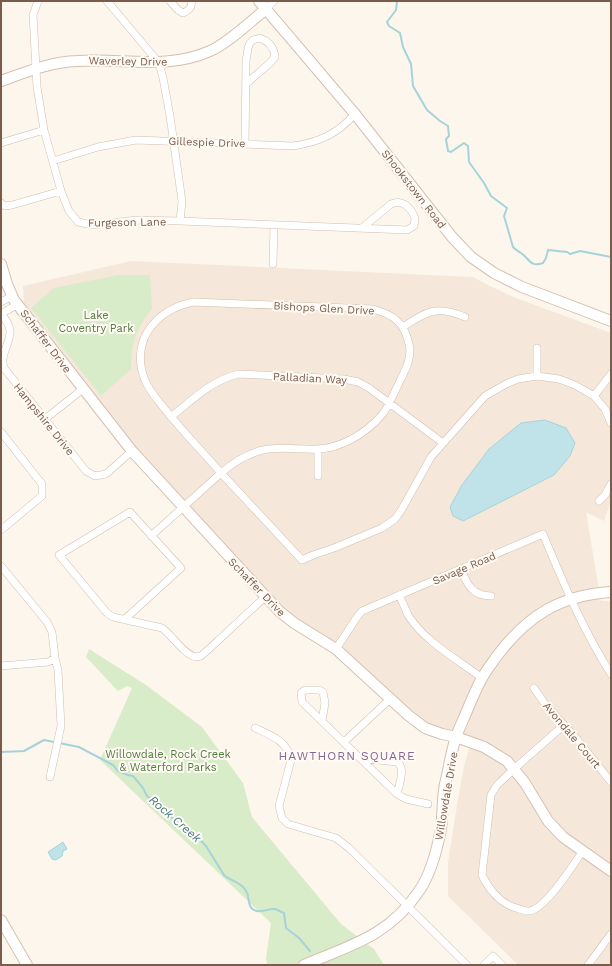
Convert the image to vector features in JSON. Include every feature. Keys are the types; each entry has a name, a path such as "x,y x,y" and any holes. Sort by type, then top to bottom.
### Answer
{"street":[{"name":"Furgeson Lane","path":"38,1 33,15 37,87 44,130 61,191 69,211 78,222 93,225 137,220 180,221 407,230 414,226 415,218 405,205 401,202 396,202 391,204 362,228"},
{"path":"107,1 159,63 168,101 182,202 180,221"},
{"path":"170,1 183,13 188,11 191,7 191,1"},
{"path":"262,5 274,1"},
{"name":"Waverley Drive","path":"1,81 36,68 76,61 100,60 159,63 180,61 211,51 262,5"},
{"name":"Shookstown Road","path":"262,5 355,114 452,237 471,257 494,273 522,287 611,321"},
{"path":"246,144 247,83 248,48 253,40 260,38 271,45 274,50 275,57 247,83"},
{"name":"Gillespie Drive","path":"53,161 98,147 136,140 173,140 293,146 322,139 344,126 355,114"},
{"path":"1,143 44,130"},
{"path":"1,203 5,206 12,205 61,191"},
{"path":"273,264 274,225"},
{"name":"Schaffer Drive","path":"1,264 15,300 132,451 279,612 336,649 390,699 425,728 484,747 507,761 526,783 548,821 563,837 582,852 611,871"},
{"path":"1,302 15,300"},
{"path":"1,313 15,300"},
{"name":"Bishops Glen Drive","path":"403,327 397,320 386,313 373,309 193,302 179,305 167,311 158,318 144,336 140,358 145,380 151,392 171,417 302,560 382,528 395,519 402,510 431,457 443,443"},
{"path":"151,536 237,460 263,450 277,448 318,449 339,445 355,438 369,428 381,416 407,367 410,350 407,336 403,327 418,317 439,310 451,311 465,317"},
{"name":"Hampshire Drive","path":"1,313 8,324 11,333 2,357 4,368 86,471 95,476 106,474 132,451"},
{"path":"537,348 537,376"},
{"name":"Palladian Way","path":"171,417 212,385 226,377 238,374 344,379 358,382 369,388 443,443"},
{"path":"594,396 611,374"},
{"path":"443,443 485,396 518,379 537,376 565,381 594,396 605,410 611,423"},
{"path":"45,419 83,389"},
{"path":"1,432 42,484 42,496 1,530"},
{"path":"318,449 318,476"},
{"path":"599,501 605,495 611,484"},
{"path":"125,619 181,568 130,512 59,555 107,613 113,616 125,619 162,628 188,654 196,657 200,656 210,648 265,597"},
{"name":"Savage Road","path":"336,649 362,611 543,534 571,599"},
{"path":"1,566 47,622 52,632 54,658 58,670 61,726 50,776"},
{"path":"461,569 470,588 477,594 491,596"},
{"name":"Willowdale Drive","path":"304,965 368,939 388,926 409,906 420,890 428,874 441,829 445,786 456,737 482,678 506,644 517,632 538,614 549,608 571,599 611,592"},
{"path":"399,595 409,615 420,629 434,643 482,678"},
{"path":"571,599 611,674"},
{"path":"1,666 48,662 54,658"},
{"name":"Avondale Court","path":"534,688 545,704 576,738 611,782"},
{"path":"322,721 325,703 323,692 319,690 305,690 301,693 302,702 397,794 406,799 428,804"},
{"path":"344,742 390,699"},
{"path":"564,725 514,769 497,786 489,799 482,875 486,884 493,893 507,905 528,911 537,909 547,901 582,852"},
{"path":"255,728 279,739 290,752 291,760 279,806 282,818 288,824 336,838 349,848 467,965"},
{"path":"360,758 398,762 402,768 397,794"},
{"path":"1,920 27,965"},
{"path":"588,965 611,934"},
{"path":"484,965 493,956 502,965"}],"shaded area":[{"path":"131,261 473,277 516,298 611,333 611,501 604,521 586,512 601,601 611,601 611,965 518,965 448,896 448,862 464,766 471,742 425,728 336,649 294,623 183,507 24,312 23,286"}],"green space":[{"name":"Lake Coventry Park","path":"118,275 150,275 152,309 138,330 133,344 131,369 101,396 31,308 54,288"},
{"name":"Willowdale, Rock Creek & Waterford Parks","path":"89,649 146,685 202,727 243,783 252,817 341,924 374,949 384,965 267,965 266,958 271,923 100,760 132,688 127,686 118,691 86,657"}],"water":[{"path":"545,420 566,428 575,443 570,456 554,475 463,521 453,516 450,507 462,485 489,449 521,423"},
{"path":"63,842 67,849 63,851 62,856 56,860 52,859 48,852"}],"waterway":[{"path":"396,1 396,10 387,22 389,26 400,33 403,47 411,64 413,86 427,110 448,126 449,136 446,139 448,151 451,152 464,143 468,146 469,162 491,196 507,208 504,216 513,247 524,255 530,262 535,264 543,263 548,250 567,252 570,254 580,251 611,257"},
{"name":"Rock Creek","path":"1,752 24,751 44,740 79,747 113,765 118,771 133,776 143,788 147,796 174,820 195,834 206,846 224,875 244,888 252,909 257,911 275,909 284,913 286,928 299,938 310,951"}],"district":[{"name":"HAWTHORN SQUARE","path":"347,756"}]}
